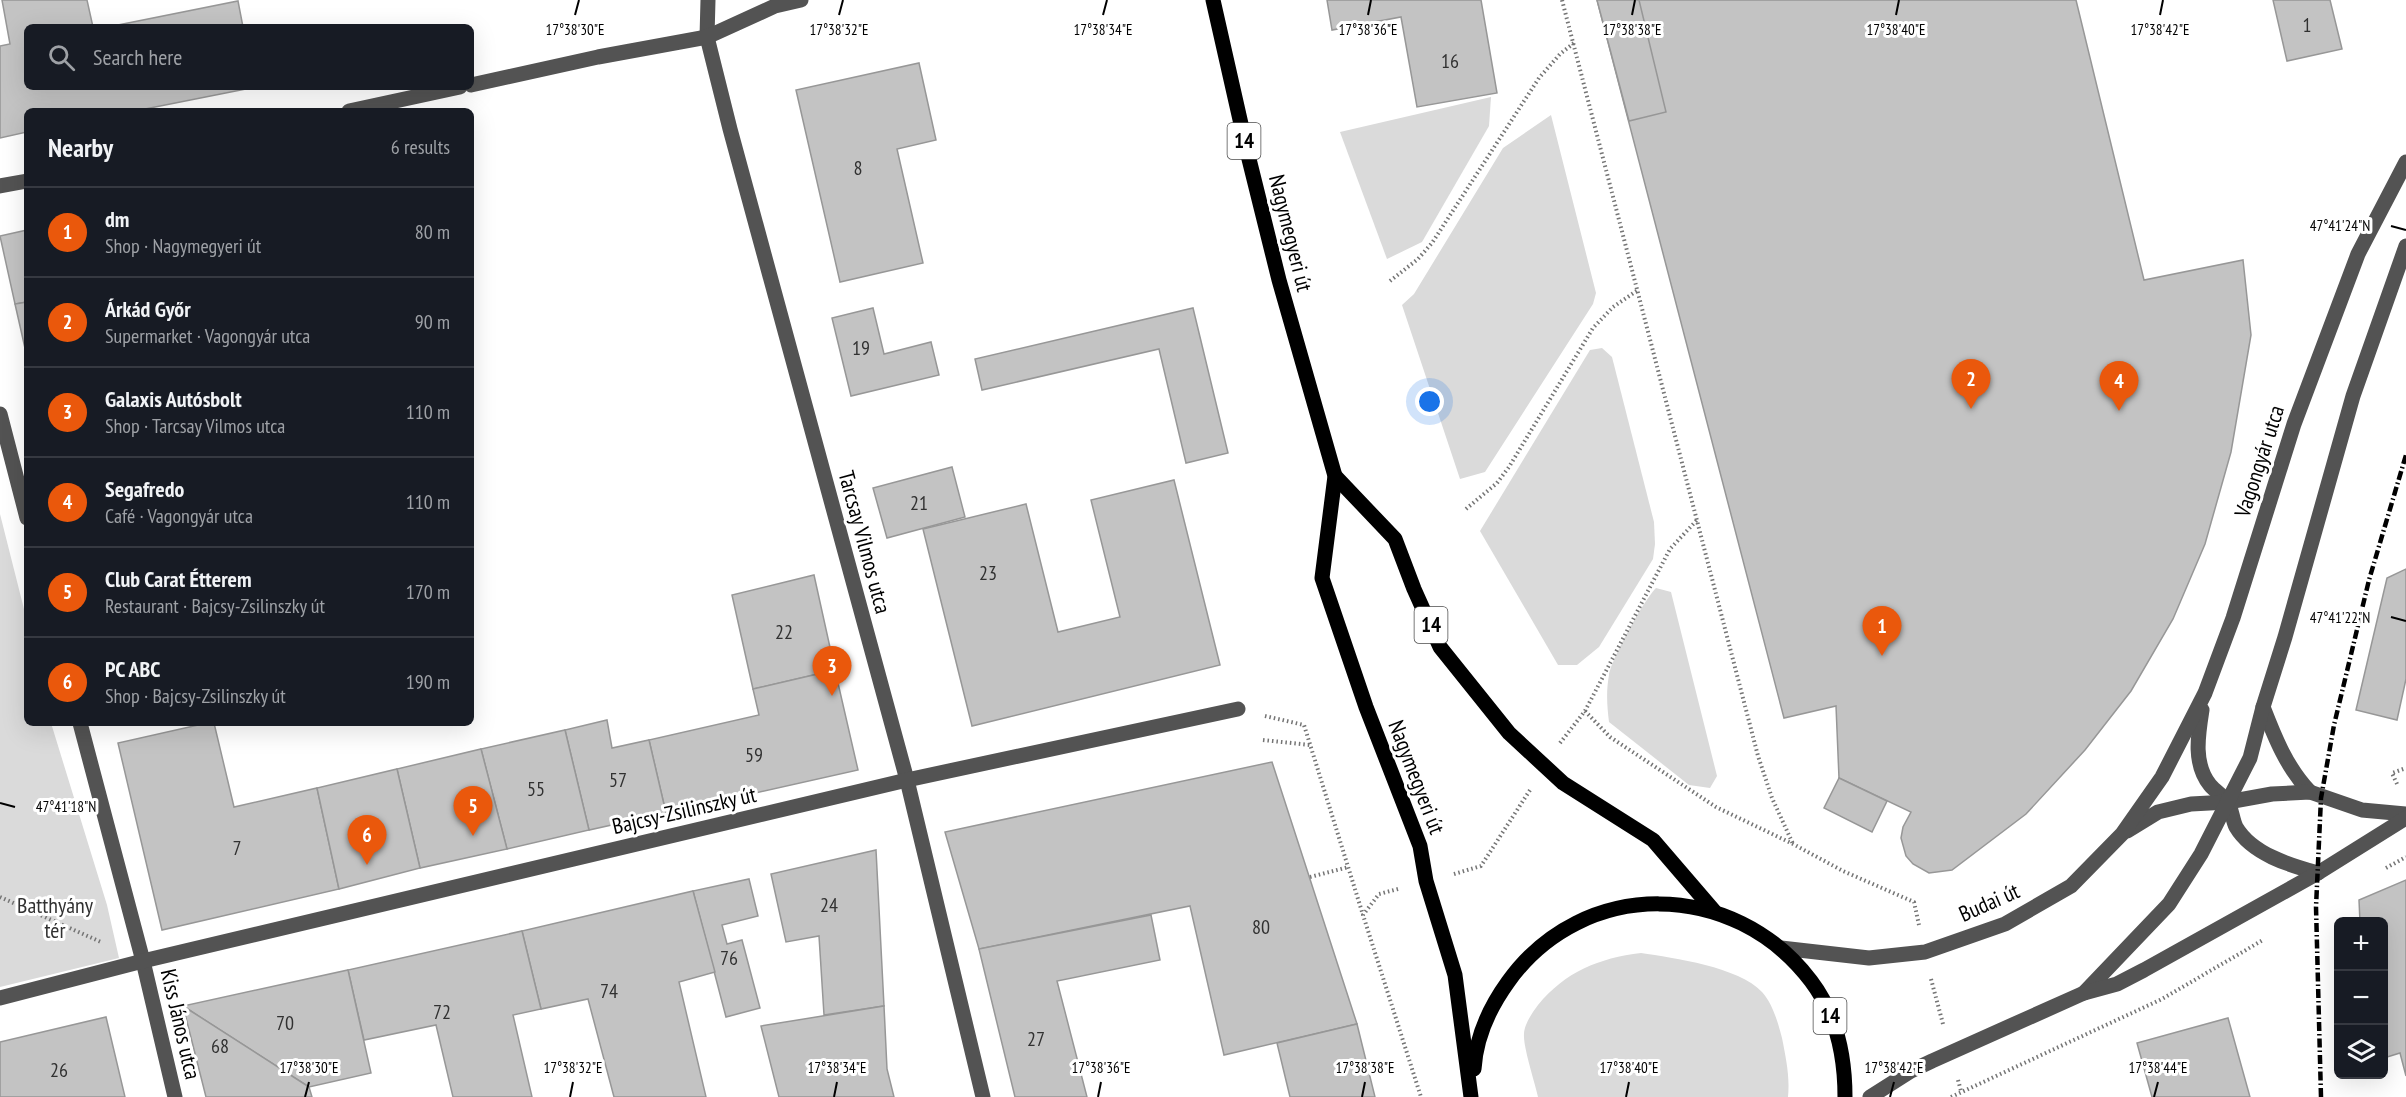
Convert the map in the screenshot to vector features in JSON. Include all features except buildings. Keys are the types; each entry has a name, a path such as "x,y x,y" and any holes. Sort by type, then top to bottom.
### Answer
{"main road":[{"name":"Nagymegyeri út","path":"1213,0 1279,280 1335,476 1322,578 1366,707 1420,846 1426,881 1455,975 1472,1097"},
{"name":"Nagymegyeri út","path":"1335,476 1395,539 1440,647 1509,733 1563,783 1653,840 1714,911"},
{"name":"14","path":"1472,1097 1475,1052 1493,1003 1522,961 1563,928 1611,909 1663,903 1714,911 1750,927 1781,948 1812,982 1833,1023 1845,1067 1845,1097"}],"street":[{"name":"Tarcsay Vilmos utca","path":"708,0 707,37 733,141 907,780 983,1097"},
{"path":"474,84 598,57 707,37 775,6 801,0"},
{"path":"363,108 446,90"},
{"name":"Vagongyár utca","path":"2162,777 2205,693 2233,618 2294,424 2358,254 2406,162"},
{"path":"0,186 24,182"},
{"path":"2084,993 2169,904 2200,854 2250,758 2353,396 2406,246"},
{"path":"0,414 24,506"},
{"path":"2205,693 2198,735 2198,752 2209,785 2228,802 2236,826 2248,843 2294,867 2318,873"},
{"path":"2263,707 2288,763 2310,792"},
{"name":"Bajcsy-Zsilinszky út","path":"143,961 907,780 1238,709"},
{"path":"0,998 143,961 81,726"},
{"name":"Budai út","path":"1781,948 1869,957 1925,952 2005,924 2071,886 2122,834 2162,777"},
{"path":"2122,834 2158,812 2191,804 2228,802 2272,794 2310,792 2362,810 2406,816"},
{"path":"1870,1097 1921,1066 2084,993 2126,979 2318,873 2406,816"},
{"name":"Kiss János utca","path":"143,961 175,1097"}],"path":[{"path":"1562,0 1758,756 1793,844"},
{"path":"1390,281 1418,259 1432,243 1539,78 1554,60 1574,43"},
{"path":"1466,509 1490,490 1509,467 1593,328 1613,307 1638,290"},
{"path":"1697,520 1670,549 1585,711 1610,737 1716,807 1843,871 1914,902 1942,1020"},
{"path":"1238,709 1304,725 1421,1097"},
{"path":"1263,740 1310,745"},
{"path":"1363,915 1378,894 1481,866 1523,802"},
{"path":"1310,877 1349,867"},
{"path":"0,897 143,961"},
{"path":"1951,1097 1961,1091"}],"green space":[{"path":"1491,97 1489,126 1422,242 1387,259 1340,132"},
{"path":"1551,115 1596,293 1593,304 1485,472 1460,479 1402,305 1414,294 1503,148"},
{"path":"1602,348 1612,357 1654,522 1653,559 1599,647 1577,665 1558,665 1480,531 1590,350"},
{"name":"Batthyány tér","path":"0,514 24,609 24,726 52,726 107,905 119,958 0,987"},
{"path":"1656,588 1671,592 1717,776 1710,788 1689,785 1609,722 1607,693 1611,667 1637,616"},
{"path":"1641,953 1688,961 1722,970 1752,983 1762,992 1772,1008 1782,1038 1788,1075 1788,1097 1538,1097 1524,1040 1524,1030 1536,1008 1548,993 1584,968 1626,955"}],"railway":[{"path":"2321,1097 2316,907 2321,798 2334,725 2369,580 2406,455"}],"place":[{"name":"Árkád Győr","path":"1971,409"},
{"name":"Segafredo","path":"2119,411"},
{"name":"dm","path":"1882,656"},
{"name":"Galaxis Autósbolt","path":"832,696"},
{"name":"Club Carat Étterem","path":"473,836"},
{"name":"PC ABC","path":"367,865"}]}
